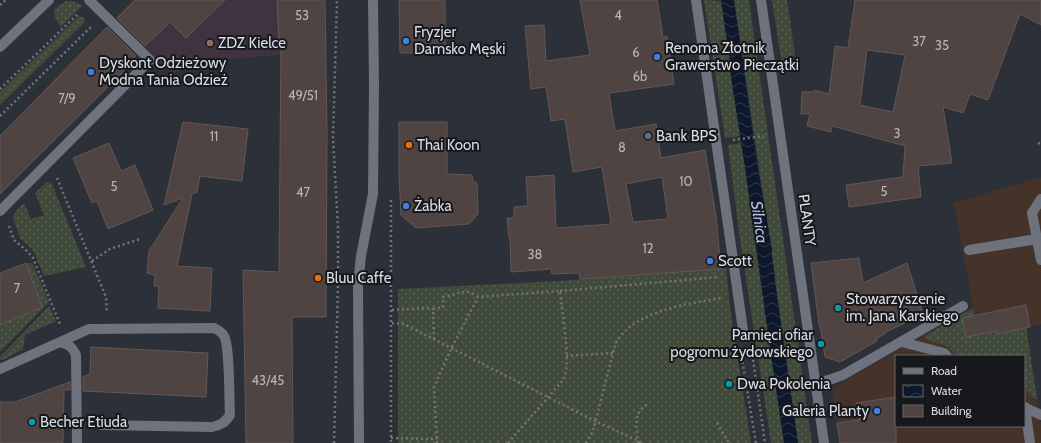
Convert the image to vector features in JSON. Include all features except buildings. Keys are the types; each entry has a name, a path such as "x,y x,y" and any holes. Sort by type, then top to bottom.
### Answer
{"street":[{"path":"0,47 49,0"},
{"path":"1,209 150,60 89,0"},
{"path":"359,443 358,285 359,268 373,194 373,0"},
{"path":"696,0 743,330"},
{"name":"PLANTY","path":"761,0 824,443"},
{"path":"1041,199 1032,213 1041,260"},
{"path":"969,250 1037,239"},
{"path":"815,383 843,375 963,306"},
{"path":"0,369 89,329 214,328 220,331 224,336 228,349 230,415 226,420 219,425 212,427 102,425"},
{"path":"63,341 73,348 76,355 77,443"},
{"path":"902,342 944,353 946,355"},
{"path":"1030,443 1025,412 1041,415"}],"path":[{"path":"0,6 6,0"},
{"path":"334,443 338,229 333,138 337,0"},
{"path":"0,89 82,10"},
{"path":"0,116 104,14"},
{"path":"728,141 769,136"},
{"path":"49,162 106,297 109,330"},
{"path":"391,193 391,443"},
{"path":"1,209 14,240 33,258 63,341"},
{"path":"92,261 110,249 140,239"},
{"path":"392,310 433,309 444,307 443,297 452,296 456,293 470,292 478,298 736,275"},
{"path":"508,443 564,379 566,373 566,356 560,291"},
{"path":"586,443 595,421 612,353 617,341 628,328 650,314 705,301 739,295"},
{"path":"438,443 434,388 451,348 478,298"},
{"path":"433,309 434,339"},
{"path":"392,323 404,324 595,421 643,443"},
{"path":"756,443 739,339 743,330 750,337 765,443"},
{"path":"566,356 612,353"},
{"path":"638,442 636,417 639,410 648,404"},
{"path":"717,423 729,443"},
{"path":"391,438 437,439"}],"shaded area":[{"name":"ZDZ Kielce","path":"134,0 325,0 326,30 279,31 279,55 201,61 171,74 117,17"},
{"path":"1041,177 1041,324 1027,328 1041,425 1041,443 840,443 832,388 973,308 954,203"}],"green space":[{"path":"704,0 721,1 741,136 725,138"},
{"path":"734,0 749,0 812,443 798,443 775,275"},
{"path":"772,0 787,0 795,54 783,71"},
{"path":"67,1 72,1 83,5 61,27 55,18 54,10"},
{"path":"79,16 84,18 85,21 83,24 0,105 0,92"},
{"path":"742,143 784,443 771,443 740,239 728,145"},
{"path":"47,182 52,184 86,267 44,276 33,250 20,238 13,218 15,212 24,203 31,219 44,215 35,193"},
{"path":"26,263 31,263 33,265 49,302 0,352 0,325"},
{"path":"726,268 731,315 751,443 398,443 398,289 560,281"},
{"path":"49,306 56,321 25,335 23,349 3,360 0,360 0,357"},
{"path":"973,308 978,335 1026,327 1037,399 1035,399 1025,390 1025,355 957,355 946,346 926,339 925,336"}],"water":[{"name":"Silnica","path":"721,0 734,0 758,169 772,249 775,281 798,443 784,443"}],"place":[{"name":"Fryzjer Damsko Męski","path":"406,41"},
{"name":"ZDZ Kielce","path":"210,43"},
{"name":"Renoma Złotnik Grawerstwo Pieczątki","path":"657,57"},
{"name":"Dyskont Odzieżowy Modna Tania Odzież","path":"91,72"},
{"name":"Bank BPS","path":"648,136"},
{"name":"Thai Koon","path":"409,145"},
{"name":"Żabka","path":"406,206"},
{"name":"Scott","path":"710,261"},
{"name":"Bluu Caffe","path":"318,278"},
{"name":"Stowarzyszenie im. Jana Karskiego","path":"838,308"},
{"name":"Pamięci ofiar pogromu żydowskiego","path":"821,344"},
{"name":"Dwa Pokolenia","path":"729,384"},
{"name":"Galeria Planty","path":"877,411"},
{"name":"Becher Etiuda","path":"32,422"}]}
